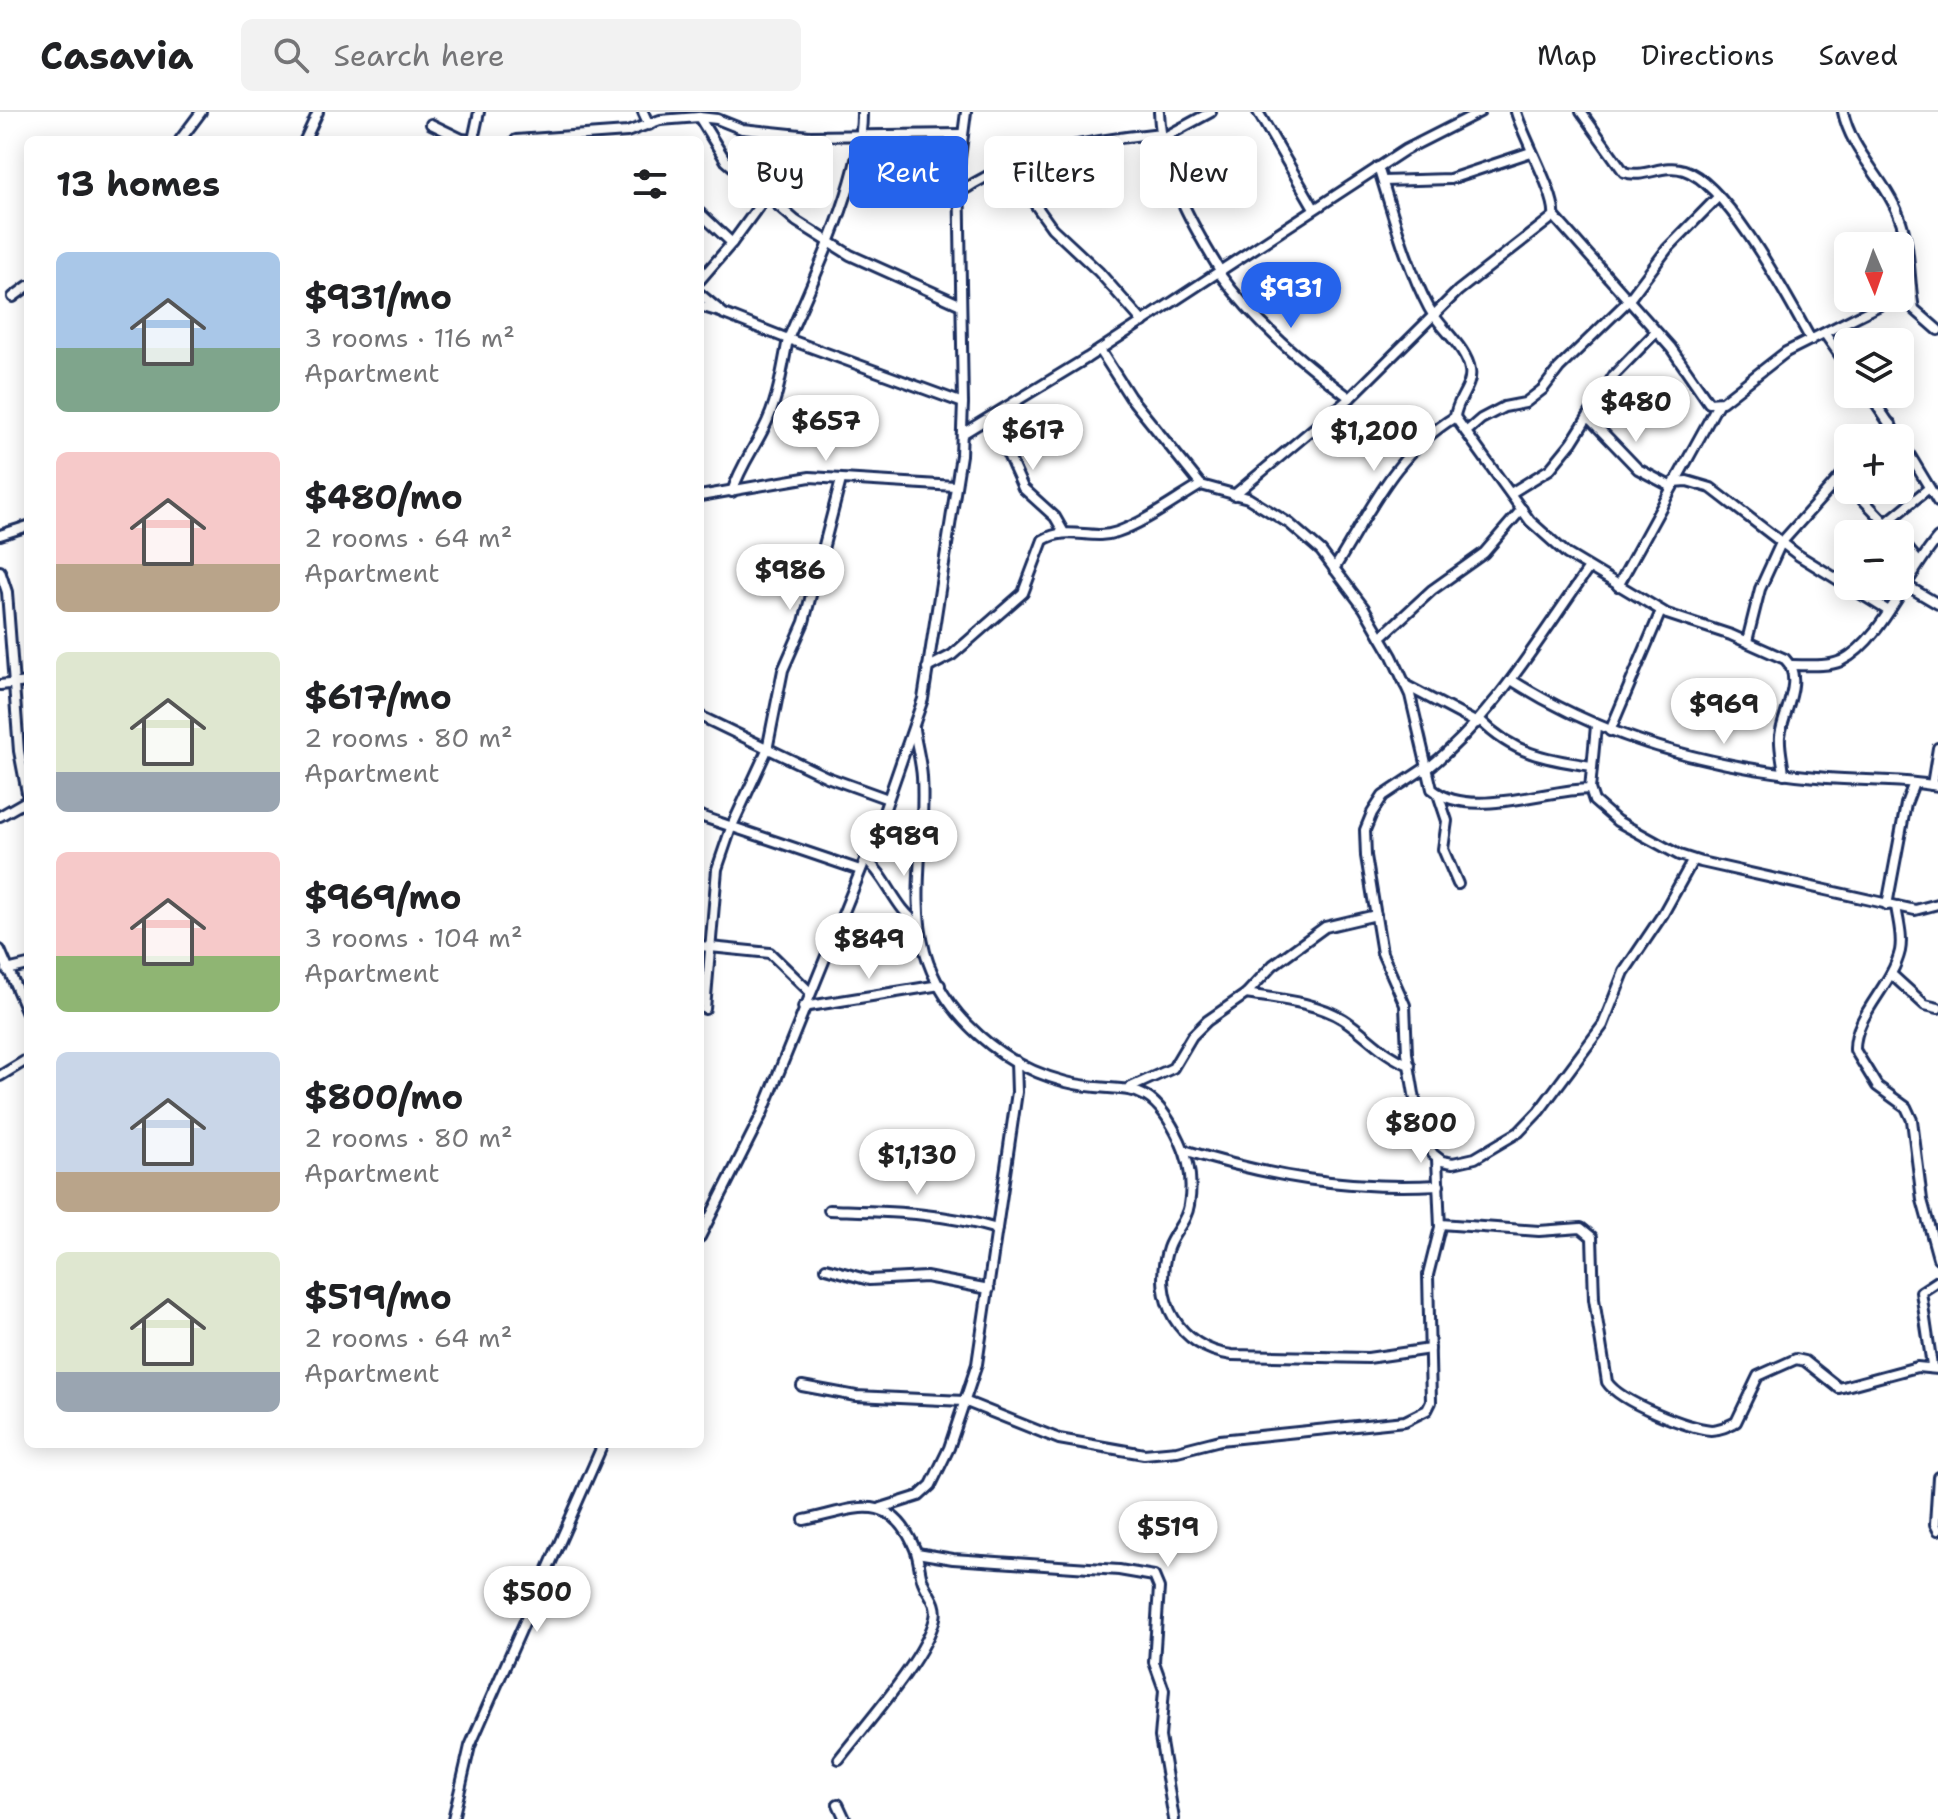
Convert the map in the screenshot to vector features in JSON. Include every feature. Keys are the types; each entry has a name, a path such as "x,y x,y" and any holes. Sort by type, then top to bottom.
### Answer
{"street":[{"path":"183,136 201,112"},
{"path":"307,136 318,112"},
{"path":"473,136 479,112"},
{"path":"643,112 649,125"},
{"path":"862,112 863,136 963,134 966,112"},
{"path":"1159,112 1161,136 1211,112"},
{"path":"1258,112 1314,208"},
{"path":"962,434 1220,273 1378,167 1480,112"},
{"path":"1516,112 1553,199 1554,216 1656,332 1701,395 1709,403 1718,404"},
{"path":"1581,112 1624,172 1641,174 1667,167 1680,168 1706,182 1759,253 1811,340"},
{"path":"1842,115 1856,146 1888,191 1904,232"},
{"path":"699,117 728,163"},
{"path":"580,136 627,132 660,120 699,117 717,119 742,129 810,136"},
{"path":"431,124 456,136"},
{"path":"627,132 630,136"},
{"path":"1383,181 1450,179 1531,152"},
{"path":"1378,167 1412,269 1433,314 1470,368 1470,380 1456,407 1455,417 1522,509 1567,554 1661,611 1747,641 1792,665 1840,662 1858,650 1894,600"},
{"path":"732,492 743,460 763,431 776,399 788,339 829,242 849,180"},
{"path":"1466,432 1481,419 1504,407 1525,403 1543,389 1559,368 1628,301 1667,249 1718,197"},
{"path":"704,275 758,208"},
{"path":"781,208 829,242 959,304"},
{"path":"704,1229 762,1114 888,799 923,699 962,434 959,208"},
{"path":"1038,208 1052,228 1099,272 1143,322"},
{"path":"1184,208 1240,303 1274,336 1350,398"},
{"path":"1234,495 1350,398 1433,314 1554,216"},
{"path":"704,217 732,243"},
{"path":"13,297 24,289"},
{"path":"704,297 724,314"},
{"path":"704,307 963,403"},
{"path":"1914,309 1938,330"},
{"path":"1618,586 1718,404 1786,352 1867,312"},
{"path":"1511,493 1550,469 1614,375 1656,332"},
{"path":"1825,334 1834,347"},
{"path":"1100,350 1130,397 1201,485 1248,498 1290,524 1321,551 1381,637 1405,685 1432,789 1455,801 1476,803 1590,789"},
{"path":"1879,408 1891,424"},
{"path":"991,417 1023,488 1055,517 1063,531"},
{"path":"1334,569 1401,460 1424,436 1455,417"},
{"path":"1588,417 1638,469 1673,484 1687,481 1711,488 1781,543 1887,610"},
{"path":"1914,462 1938,502"},
{"path":"704,496 810,477 955,486"},
{"path":"705,1009 713,947 717,869 731,828 767,750 783,670 804,622 841,480"},
{"path":"1747,641 1760,589 1781,543 1834,484"},
{"path":"927,668 952,655 1023,593 1043,540 1063,531 1094,535 1116,532 1201,485"},
{"path":"1890,520 1929,488"},
{"path":"1868,504 1883,520"},
{"path":"1381,637 1432,590 1484,553 1522,509"},
{"path":"0,535 24,527"},
{"path":"1914,568 1938,538"},
{"path":"1914,556 1918,561"},
{"path":"802,1386 856,1396 964,1401 1090,1447 1144,1454 1177,1451 1220,1440 1405,1421 1420,1415 1431,1402 1428,1275 1440,1224 1437,1159 1421,1135 1405,1005 1382,953 1365,830 1383,796 1425,770 1479,721 1513,681 1589,568"},
{"path":"0,571 7,592 19,751 24,778"},
{"path":"1914,590 1938,604"},
{"path":"1610,731 1661,611"},
{"path":"1784,774 1780,738 1794,678 1792,665"},
{"path":"1513,681 1610,731 1689,755 1784,774 1935,785 1938,748"},
{"path":"0,685 24,682"},
{"path":"1405,685 1479,721 1524,753 1591,766"},
{"path":"704,718 827,777 888,799"},
{"path":"913,726 922,775 920,925 926,953 940,985 959,1015 985,1041 1016,1061 1067,1083 1129,1088 1156,1104 1184,1150 1191,1173 1189,1208 1167,1249 1165,1286 1168,1313 1186,1336 1212,1352 1259,1357 1368,1358 1430,1349"},
{"path":"1596,726 1590,789 1594,801 1617,821 1693,860 1915,910 1938,904"},
{"path":"1914,783 1906,804 1892,905 1901,939 1891,974 1861,1025 1855,1050 1877,1086 1906,1107 1912,1120 1922,1200 1938,1258"},
{"path":"1438,794 1447,821 1443,849 1458,884"},
{"path":"0,816 24,801"},
{"path":"704,818 860,870"},
{"path":"865,858 890,886 901,910 920,925"},
{"path":"1437,1159 1453,1163 1475,1158 1519,1132 1539,1111 1603,1025 1624,972 1663,914 1693,860"},
{"path":"1129,1088 1173,1068 1192,1036 1207,1021 1246,994 1273,965 1325,927 1376,915"},
{"path":"704,946 770,953 809,991"},
{"path":"0,950 24,1006"},
{"path":"7,970 24,966"},
{"path":"1891,974 1925,1005 1938,1008"},
{"path":"803,1007 940,985"},
{"path":"1246,994 1328,1010 1382,1052 1410,1065"},
{"path":"0,1076 24,1061"},
{"path":"804,1520 866,1506 881,1508 919,1496 931,1485 949,1448 977,1364 1017,1092 1016,1061"},
{"path":"1184,1150 1268,1174 1328,1184 1439,1185"},
{"path":"829,1210 924,1213 968,1220 997,1229"},
{"path":"1440,1224 1539,1231 1581,1228 1588,1231 1592,1237 1594,1299 1607,1382 1612,1389 1642,1406 1709,1430 1736,1422 1758,1376 1796,1359 1805,1361 1839,1388 1935,1368 1921,1292 1938,1281"},
{"path":"826,1268 869,1280 926,1277 989,1289"},
{"path":"453,1819 470,1746 601,1448"},
{"path":"1938,1477 1935,1524 1938,1530"},
{"path":"839,1759 909,1667 935,1618 935,1606 921,1577 917,1553 901,1523 881,1508"},
{"path":"917,1553 1154,1576 1159,1588 1154,1662 1164,1690 1160,1737 1174,1819"},
{"path":"838,1804 845,1819"}]}
